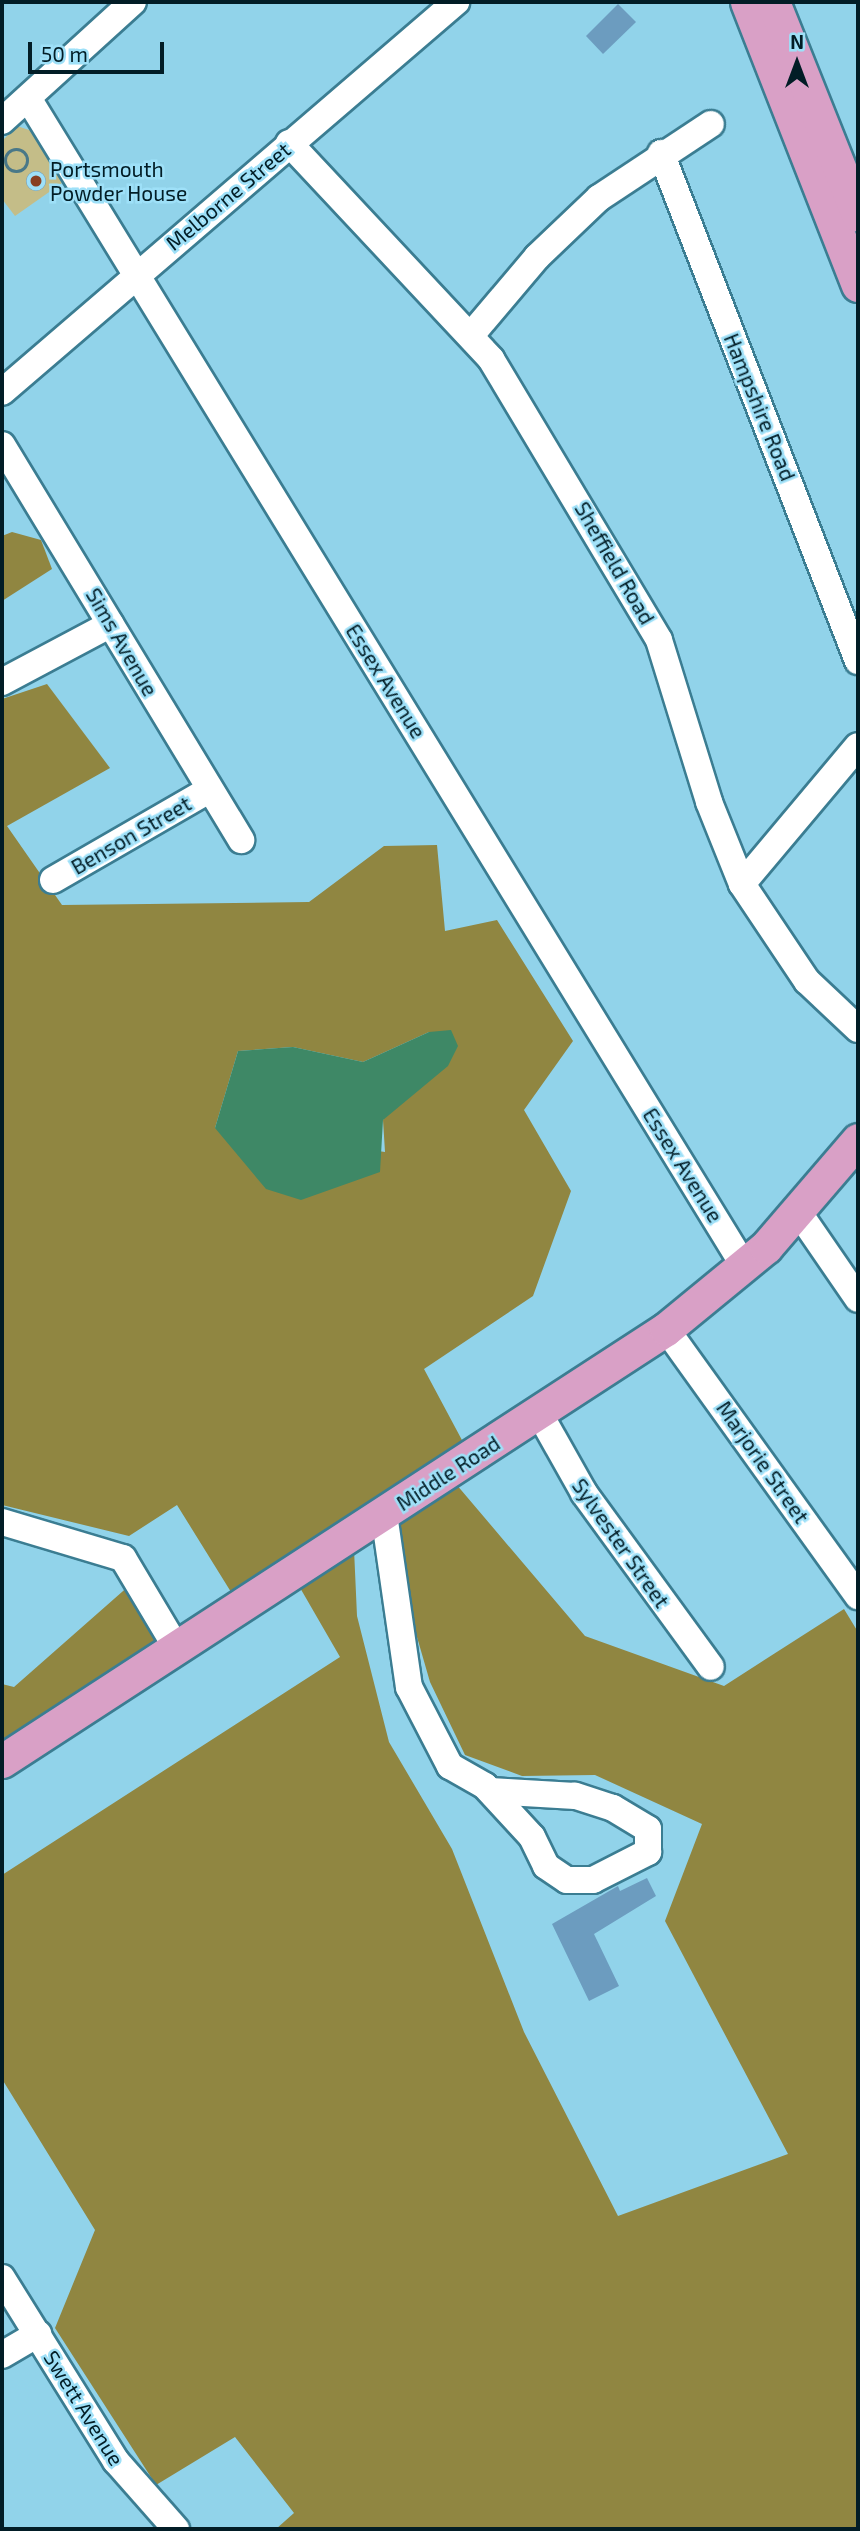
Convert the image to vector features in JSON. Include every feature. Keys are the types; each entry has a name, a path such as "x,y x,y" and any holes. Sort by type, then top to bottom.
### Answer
{"main road":[{"path":"747,2 858,285"},
{"path":"774,2 858,215"},
{"name":"Middle Road","path":"2,1762 666,1329 744,1266 799,1213 858,1140"}],"street":[{"path":"2,121 134,2"},
{"name":"Melborne Street","path":"2,392 135,274 456,2"},
{"name":"Essex Avenue","path":"27,98 744,1266"},
{"path":"472,334 567,227 662,153 711,124"},
{"name":"Sheffield Road","path":"289,144 472,334 659,640 709,802 742,884 807,981 858,1029"},
{"name":"Hampshire Road","path":"662,153 858,661"},
{"name":"Sims Avenue","path":"2,445 241,840"},
{"path":"2,682 111,624"},
{"path":"742,884 858,746"},
{"name":"Benson Street","path":"53,880 209,790"},
{"path":"799,1213 858,1299"},
{"name":"Marjorie Street","path":"666,1329 858,1596"},
{"name":"Sylvester Street","path":"539,1413 584,1493 711,1667"},
{"path":"384,1514 416,1710 450,1766 490,1791 532,1837 546,1866 578,1884 648,1852 648,1829 612,1808 575,1796 490,1791"},
{"path":"2,1522 123,1558 176,1647"},
{"name":"Swett Avenue","path":"2,2278 116,2461 176,2529"},
{"path":"2,2355 37,2334"}],"path":[{"path":"15,150 28,158 23,171 4,167 15,150"}],"shaded area":[{"path":"17,126 32,131 62,183 15,216 2,199 2,141"},
{"path":"12,532 41,540 52,569 2,601 2,536"},
{"path":"47,684 110,768 7,826 62,905 309,902 384,846 437,845 445,931 497,920 573,1041 524,1110 571,1191 533,1296 424,1369 463,1442 231,1592 177,1505 129,1536 2,1505 2,699","holes":["429,1032 383,1120 385,1152 215,1128 238,1051 293,1047 363,1062"]},
{"path":"451,1030 458,1046 448,1066 383,1120 380,1172 301,1200 266,1189 215,1128 238,1051 293,1047 363,1062 429,1032"},
{"path":"456,1484 585,1636 724,1686 844,1609 858,1632 858,2529 276,2529 294,2513 235,2437 156,2485 55,2328 95,2230 2,2079 2,1875 340,1657 299,1586 354,1549 357,1616 389,1742 452,1849 524,2032 618,2216 788,2154 665,1921 702,1824 595,1775 522,1776 465,1755 430,1682 406,1599 400,1522"},
{"path":"131,1584 176,1628 2,1741 2,1684 14,1687"}],"building":[{"path":"618,4 636,22 603,54 586,36"},
{"name":"Portsmouth Powder House","path":"36,171 43,174 46,181 43,188 36,191 29,188 26,181 29,174"},
{"path":"647,1878 656,1896 594,1934 619,1986 589,2001 552,1924 618,1886 620,1891"}],"place":[{"name":"Portsmouth Powder House","path":"36,181"}]}
